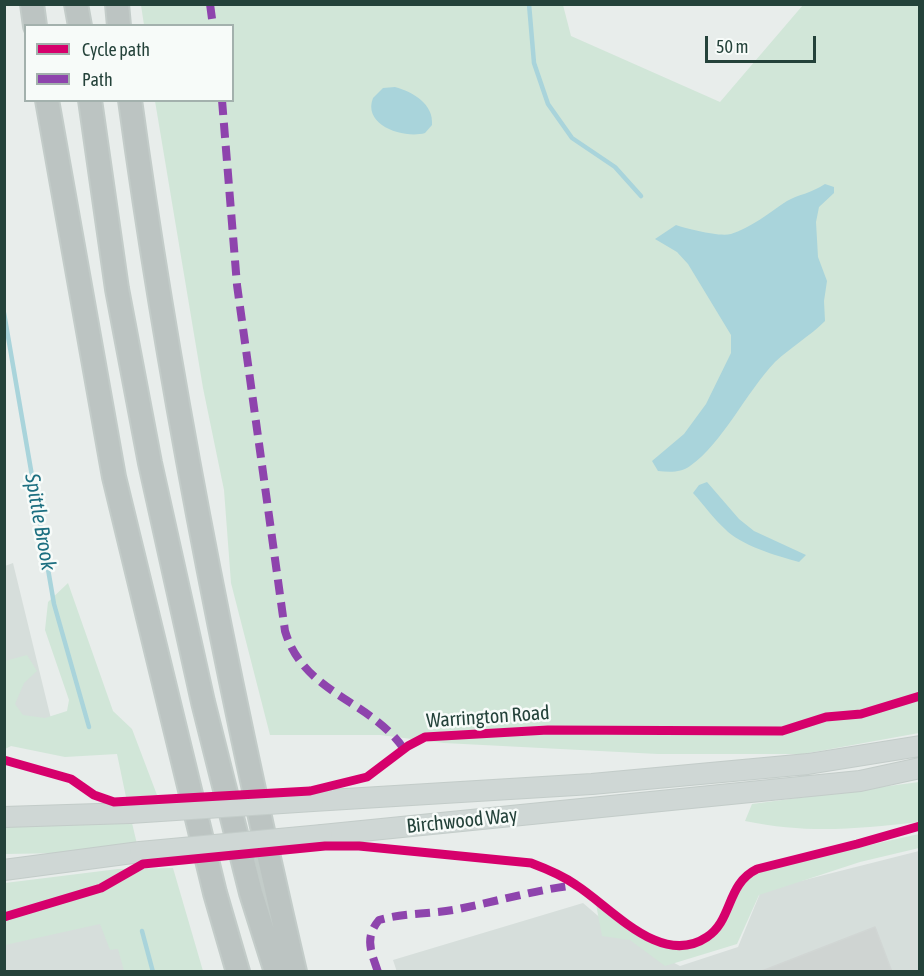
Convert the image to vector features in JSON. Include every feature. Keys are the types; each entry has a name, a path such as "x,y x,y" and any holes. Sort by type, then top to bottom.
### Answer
{"highway":[{"path":"32,4 35,24"},
{"path":"76,4 80,24"},
{"path":"117,4 119,24"},
{"path":"47,102 114,477 215,893 237,972"},
{"path":"90,102 117,289 150,463 203,702 251,893 276,972"},
{"path":"130,102 190,473 248,770 295,972"}],"main road":[{"name":"Birchwood Way","path":"4,817 130,813 592,784 808,764 920,746"},
{"name":"Birchwood Way","path":"4,870 140,852 860,781 920,768"}],"shaded area":[{"path":"13,563 53,727 5,731 5,566"},
{"path":"919,851 919,971 397,972 393,960 583,903 618,933 680,966 738,947 761,891"},
{"path":"102,918 121,944 128,971 5,971 4,940"}],"green space":[{"path":"141,5 563,5 571,36 720,102 803,5 919,5 919,733 803,754 658,754 444,743 380,735 270,735 231,583 224,490 203,388 155,102 234,102 234,24 144,24"},
{"path":"68,583 113,711 132,729 157,795 126,797 117,754 65,757 11,746 5,749 5,661 27,655 37,671 24,683 15,704 23,715 45,718 67,711 69,700 45,630 48,602"},
{"path":"919,782 919,822 874,827 811,829 745,821 752,804"},
{"path":"132,823 137,844 66,853 5,854 5,826"},
{"path":"919,834 919,848 860,862 759,895 737,944 665,966 630,940 602,936 596,904 630,930 655,943 668,947 682,947 701,943 711,938 723,927 741,888 746,881 763,869"},
{"path":"173,868 203,971 124,971 118,949 110,950 100,924 5,945 5,883 118,869"}],"water":[{"path":"395,87 421,100 430,111 432,125 425,133 397,132 379,123 374,116 371,108 373,98 383,88"},
{"path":"825,184 834,187 834,193 819,207 816,222 818,257 827,281 824,301 825,321 775,362 754,387 724,431 702,456 683,470 658,471 652,461 684,434 706,404 731,353 731,335 688,264 677,252 655,239 676,225 711,234 731,234 753,224 787,201"},
{"path":"707,482 739,519 754,531 806,555 799,562 780,557 732,535 693,493 699,485"}],"building":[{"path":"875,927 892,972 762,972 762,971"}],"waterway":[{"path":"529,4 534,63 548,104 572,138 615,167 641,196"},
{"name":"Spittle Brook","path":"4,313 54,604 89,727"},
{"name":"Spittle Brook","path":"142,931 153,972"}],"marked path":[{"path":"210,4 213,24"},
{"path":"222,102 237,285 285,631 294,652 307,669 322,683 390,732 404,749"},
{"path":"378,972 371,951 370,939 379,920 453,910 576,885"}],"cycle path":[{"name":"Warrington Road","path":"4,760 71,779 94,795 114,802 310,791 367,777 408,746 425,737 548,730 782,731 826,717 861,714 920,696"},
{"path":"4,917 101,888 143,864 325,846 359,846 531,863 571,881 621,920 655,940 672,945 690,945 707,937 715,930 740,884 757,869 920,826"}]}
